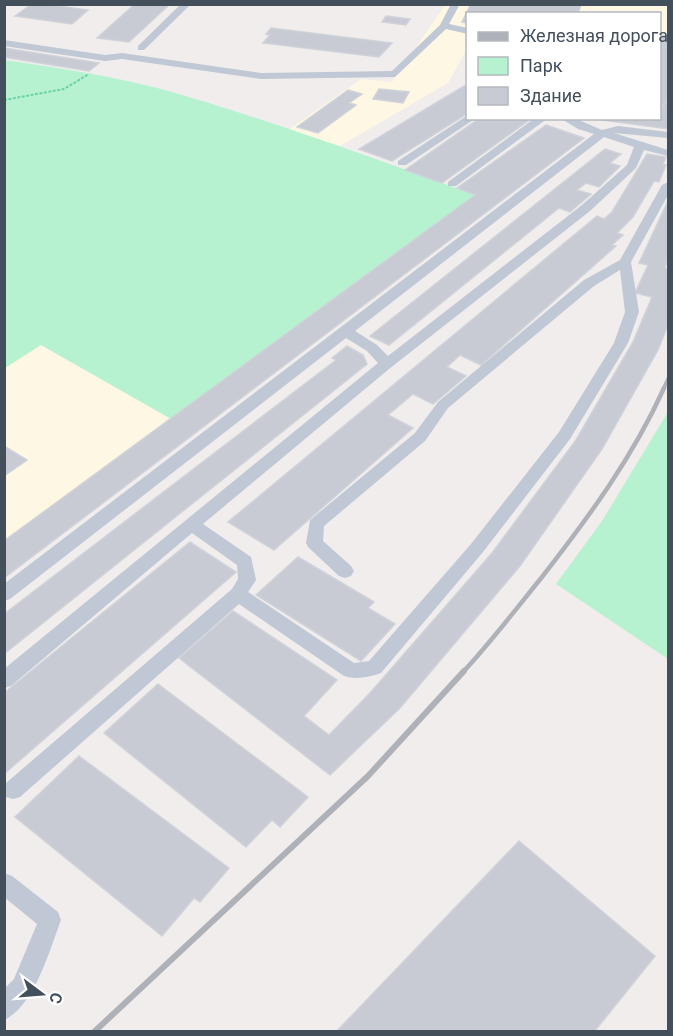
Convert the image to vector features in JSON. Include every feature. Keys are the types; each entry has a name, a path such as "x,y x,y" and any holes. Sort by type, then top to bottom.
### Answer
{"lane":[{"path":"141,48 187,4"},
{"path":"4,43 105,58 118,57 261,76 395,74 444,26 456,4"},
{"path":"444,26 466,31"},
{"path":"402,163 466,120"},
{"path":"452,184 540,120"},
{"path":"571,120 603,133 669,153"},
{"path":"4,594 603,133 618,129 669,135"},
{"path":"4,680 387,364 586,208 632,166 640,145"},
{"path":"345,571 314,543 316,524 420,436 443,405 589,283 625,262 669,185"},
{"path":"238,594 351,671 374,668 477,548 565,435 621,343 632,312 625,262"},
{"path":"345,331 372,348 387,364"},
{"path":"13,790 238,594 246,580 244,562 191,524"},
{"path":"4,883 50,920 22,987 4,1008"}],"path":[{"path":"4,100 64,89 118,57"}],"shaded area":[{"path":"445,5 668,5 668,36 661,35 661,12 466,12 466,51 448,83 340,146 288,130 361,79 392,82"},
{"path":"41,344 171,419 5,541 5,368"}],"green space":[{"path":"4,60 105,76 165,90 360,153 475,195 171,419 41,345 5,368"},
{"path":"668,412 668,659 556,584 602,521"}],"building":[{"path":"32,4 88,10 72,24 15,16"},
{"path":"135,4 170,4 129,42 97,38"},
{"path":"471,4 581,5 579,12 467,12"},
{"path":"386,16 410,19 406,25 382,22"},
{"path":"271,28 392,43 379,57 263,43 270,35 266,34"},
{"path":"661,35 668,36 668,99 661,110"},
{"path":"4,48 99,63 89,71 4,57"},
{"path":"466,86 466,114 392,161 359,149"},
{"path":"379,89 409,92 403,103 373,99"},
{"path":"348,90 362,94 349,103 356,105 318,133 297,127"},
{"path":"668,99 668,129 602,120 661,120 661,110"},
{"path":"477,120 529,120 442,183 405,170"},
{"path":"546,125 584,138 4,578 4,541 475,195 457,188"},
{"path":"605,149 621,154 610,163 620,166 599,187 586,183 577,190 591,194 570,212 559,208 389,345 370,336"},
{"path":"647,154 666,157 663,164 666,165 659,182 654,181 633,217 617,233 623,235 612,245 616,246 481,365 460,355 447,367 466,376 433,404 413,394 388,415 413,428 274,550 228,522 597,216 604,219 612,212"},
{"path":"668,201 668,259 665,268 668,269 668,325 658,350 602,449 520,566 400,708 330,775 179,658 233,611 337,680 304,716 329,735 370,693 492,553 576,440 633,342 652,297 635,293 648,265 639,263"},
{"path":"347,346 363,355 367,364 4,654 4,614 336,360 332,358"},
{"path":"4,446 27,460 4,476"},
{"path":"190,542 236,572 4,774 4,693"},
{"path":"298,557 374,602 368,608 395,624 361,661 256,595"},
{"path":"158,684 308,797 280,827 272,820 246,847 104,733"},
{"path":"79,756 229,868 200,902 194,898 162,936 15,817"},
{"path":"519,841 655,956 594,1032 336,1032"}],"railway":[{"path":"663,390 668,379"},
{"path":"463,672 542,577 593,509 624,463 664,388"},
{"path":"94,1032 368,776 464,671"}]}
